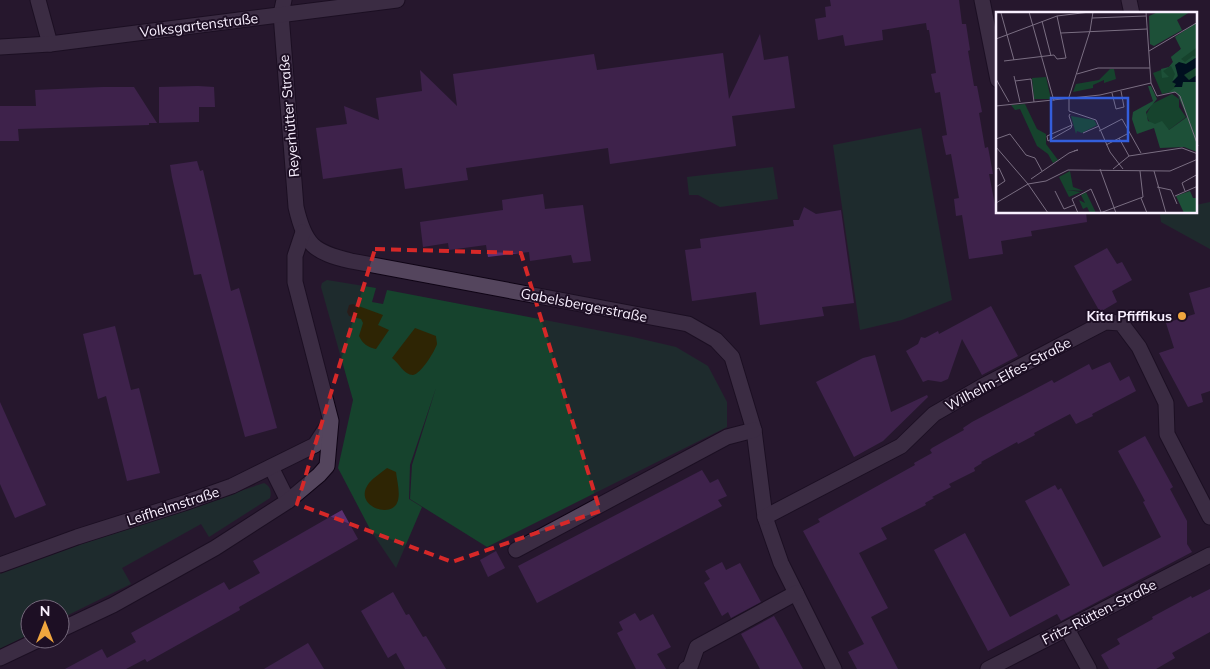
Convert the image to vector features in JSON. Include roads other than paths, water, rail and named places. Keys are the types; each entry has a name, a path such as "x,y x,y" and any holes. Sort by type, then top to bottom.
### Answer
{"street":[{"path":"38,0 50,44"},
{"name":"Volksgartenstraße","path":"0,48 50,44 282,7 397,0"},
{"path":"982,0 996,70"},
{"name":"Reyerhütter Straße","path":"282,7 296,207 303,232 312,246 327,255 352,261"},
{"path":"70,625 113,605 214,548 288,501 327,466 331,421 295,282 296,256 303,232"},
{"name":"Gabelsbergerstraße","path":"352,261 688,324 716,340 732,357 754,430 765,517 781,563 834,669"},
{"name":"Wilhelm-Elfes-Straße","path":"765,517 901,446 934,414 981,387 1106,322 1121,324 1138,347 1166,403 1167,434 1210,517"},
{"name":"Leifhelmstraße","path":"0,565 77,537 232,486 315,445 331,421"},
{"path":"516,550 727,438 754,430"},
{"path":"270,467 288,501"},
{"name":"Fritz-Rütten-Straße","path":"988,669 1210,555"},
{"path":"686,669 690,667 697,647 796,593"},
{"path":"1067,629 1089,669"},
{"path":"0,658 20,648"}],"place":[{"name":"Kita Pfiffikus","path":"1182,316"}]}
